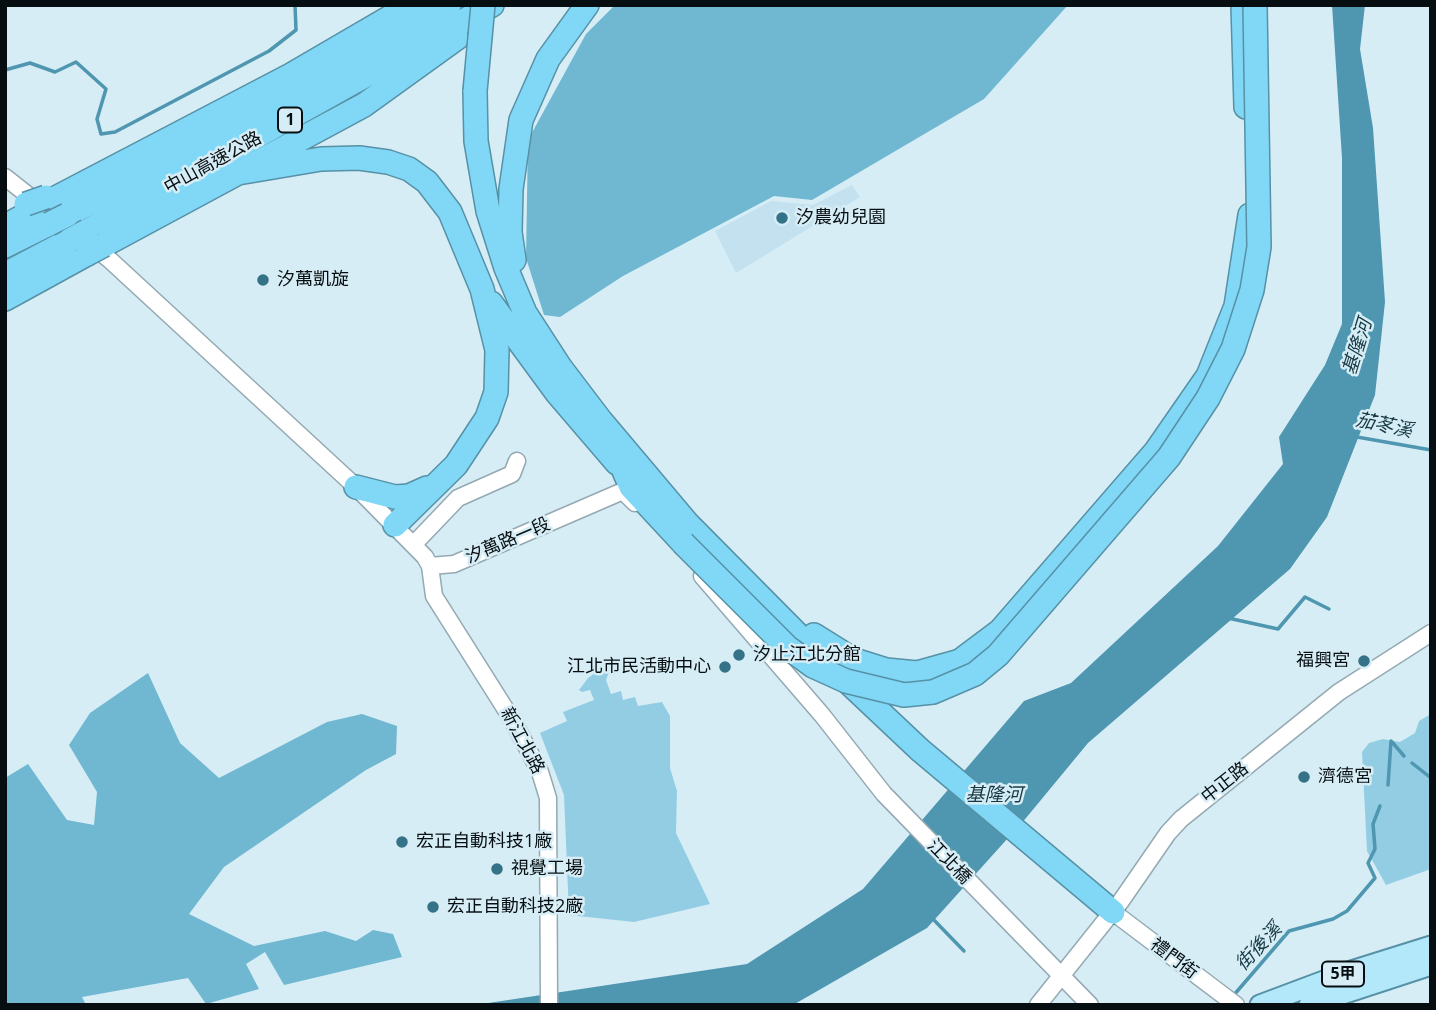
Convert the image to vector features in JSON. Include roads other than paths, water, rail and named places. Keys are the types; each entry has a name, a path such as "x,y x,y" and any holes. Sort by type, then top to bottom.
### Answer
{"highway":[{"path":"5,226 291,75 411,5"},
{"name":"中山高速公路","path":"5,247 39,209 272,108 449,5"},
{"path":"473,5 469,88 488,211 534,342 557,393 624,471 631,487 764,600 920,750 1113,912"},
{"path":"469,88 483,5"},
{"name":"中山高速公路","path":"5,274 87,242 492,5"},
{"path":"5,299 87,242 238,173 364,105 415,72 499,5"},
{"path":"534,342 513,253 511,189 515,157 521,120 538,80 548,59 587,5"},
{"path":"764,600 836,650 886,670 917,673 960,661 1000,631 1156,452 1201,387 1236,306 1250,228 1243,5"},
{"path":"482,289 508,327 534,342 559,367 685,533 787,647 813,666 846,681 904,695 933,692 975,674 998,655 1169,457 1208,398 1233,349 1252,290 1259,247 1255,5"},
{"path":"238,173 321,159 359,158 388,162 409,169 427,182 450,212 482,289 497,350 496,392 487,418 456,465 395,525"},
{"path":"356,487 382,496 409,496 442,478"}],"main road":[{"name":"5甲","path":"1260,1005 1348,972 1430,955"},
{"name":"5甲","path":"1309,1005 1430,955"}],"street":[{"path":"5,177 110,260 356,487 414,544 430,566"},
{"path":"414,544 458,498 512,474 517,461"},
{"name":"汐萬路一段","path":"430,566 454,564 624,491 737,616 890,800"},
{"name":"新江北路","path":"430,566 434,596 511,718 540,772 549,810 549,1005"},
{"name":"中正路","path":"1038,1005 1113,912 1168,832 1205,797 1339,692 1431,633"},
{"name":"江北橋","path":"890,800 1062,977"},
{"name":"禮門街","path":"1113,912 1232,1002"},
{"path":"1062,977 1090,1005"}],"water":[{"name":"基隆河","path":"1332,5 1365,5 1360,49 1373,128 1385,302 1375,395 1327,517 1290,569 1088,743 1026,818 927,928 793,1005 475,1005 747,964 863,889 1024,701 1071,683 1218,546 1283,464 1279,437 1325,365 1342,324 1342,158"}],"waterway":[{"path":"5,70 30,63 55,72 76,62 106,89 97,119 101,134 115,132 269,51 296,30 295,5"},
{"name":"茄苳溪","path":"1357,437 1431,450"},
{"path":"1228,618 1278,629 1305,597 1329,609"},
{"path":"1388,785 1391,741"},
{"path":"1392,742 1404,756"},
{"path":"1412,763 1431,778"},
{"name":"街後溪","path":"1233,996 1289,931 1333,919 1347,911 1375,878 1368,863 1375,849 1373,824 1380,806"},
{"path":"931,917 964,951"}],"place":[{"name":"汐農幼兒園","path":"782,218"},
{"name":"汐萬凱旋","path":"263,280"},
{"name":"汐止江北分館","path":"739,655"},
{"name":"福興宮","path":"1364,661"},
{"name":"江北市民活動中心","path":"725,667"},
{"name":"濟德宮","path":"1304,777"},
{"name":"宏正自動科技1廠","path":"402,842"},
{"name":"視覺工場","path":"497,869"},
{"name":"宏正自動科技2廠","path":"433,907"}]}
